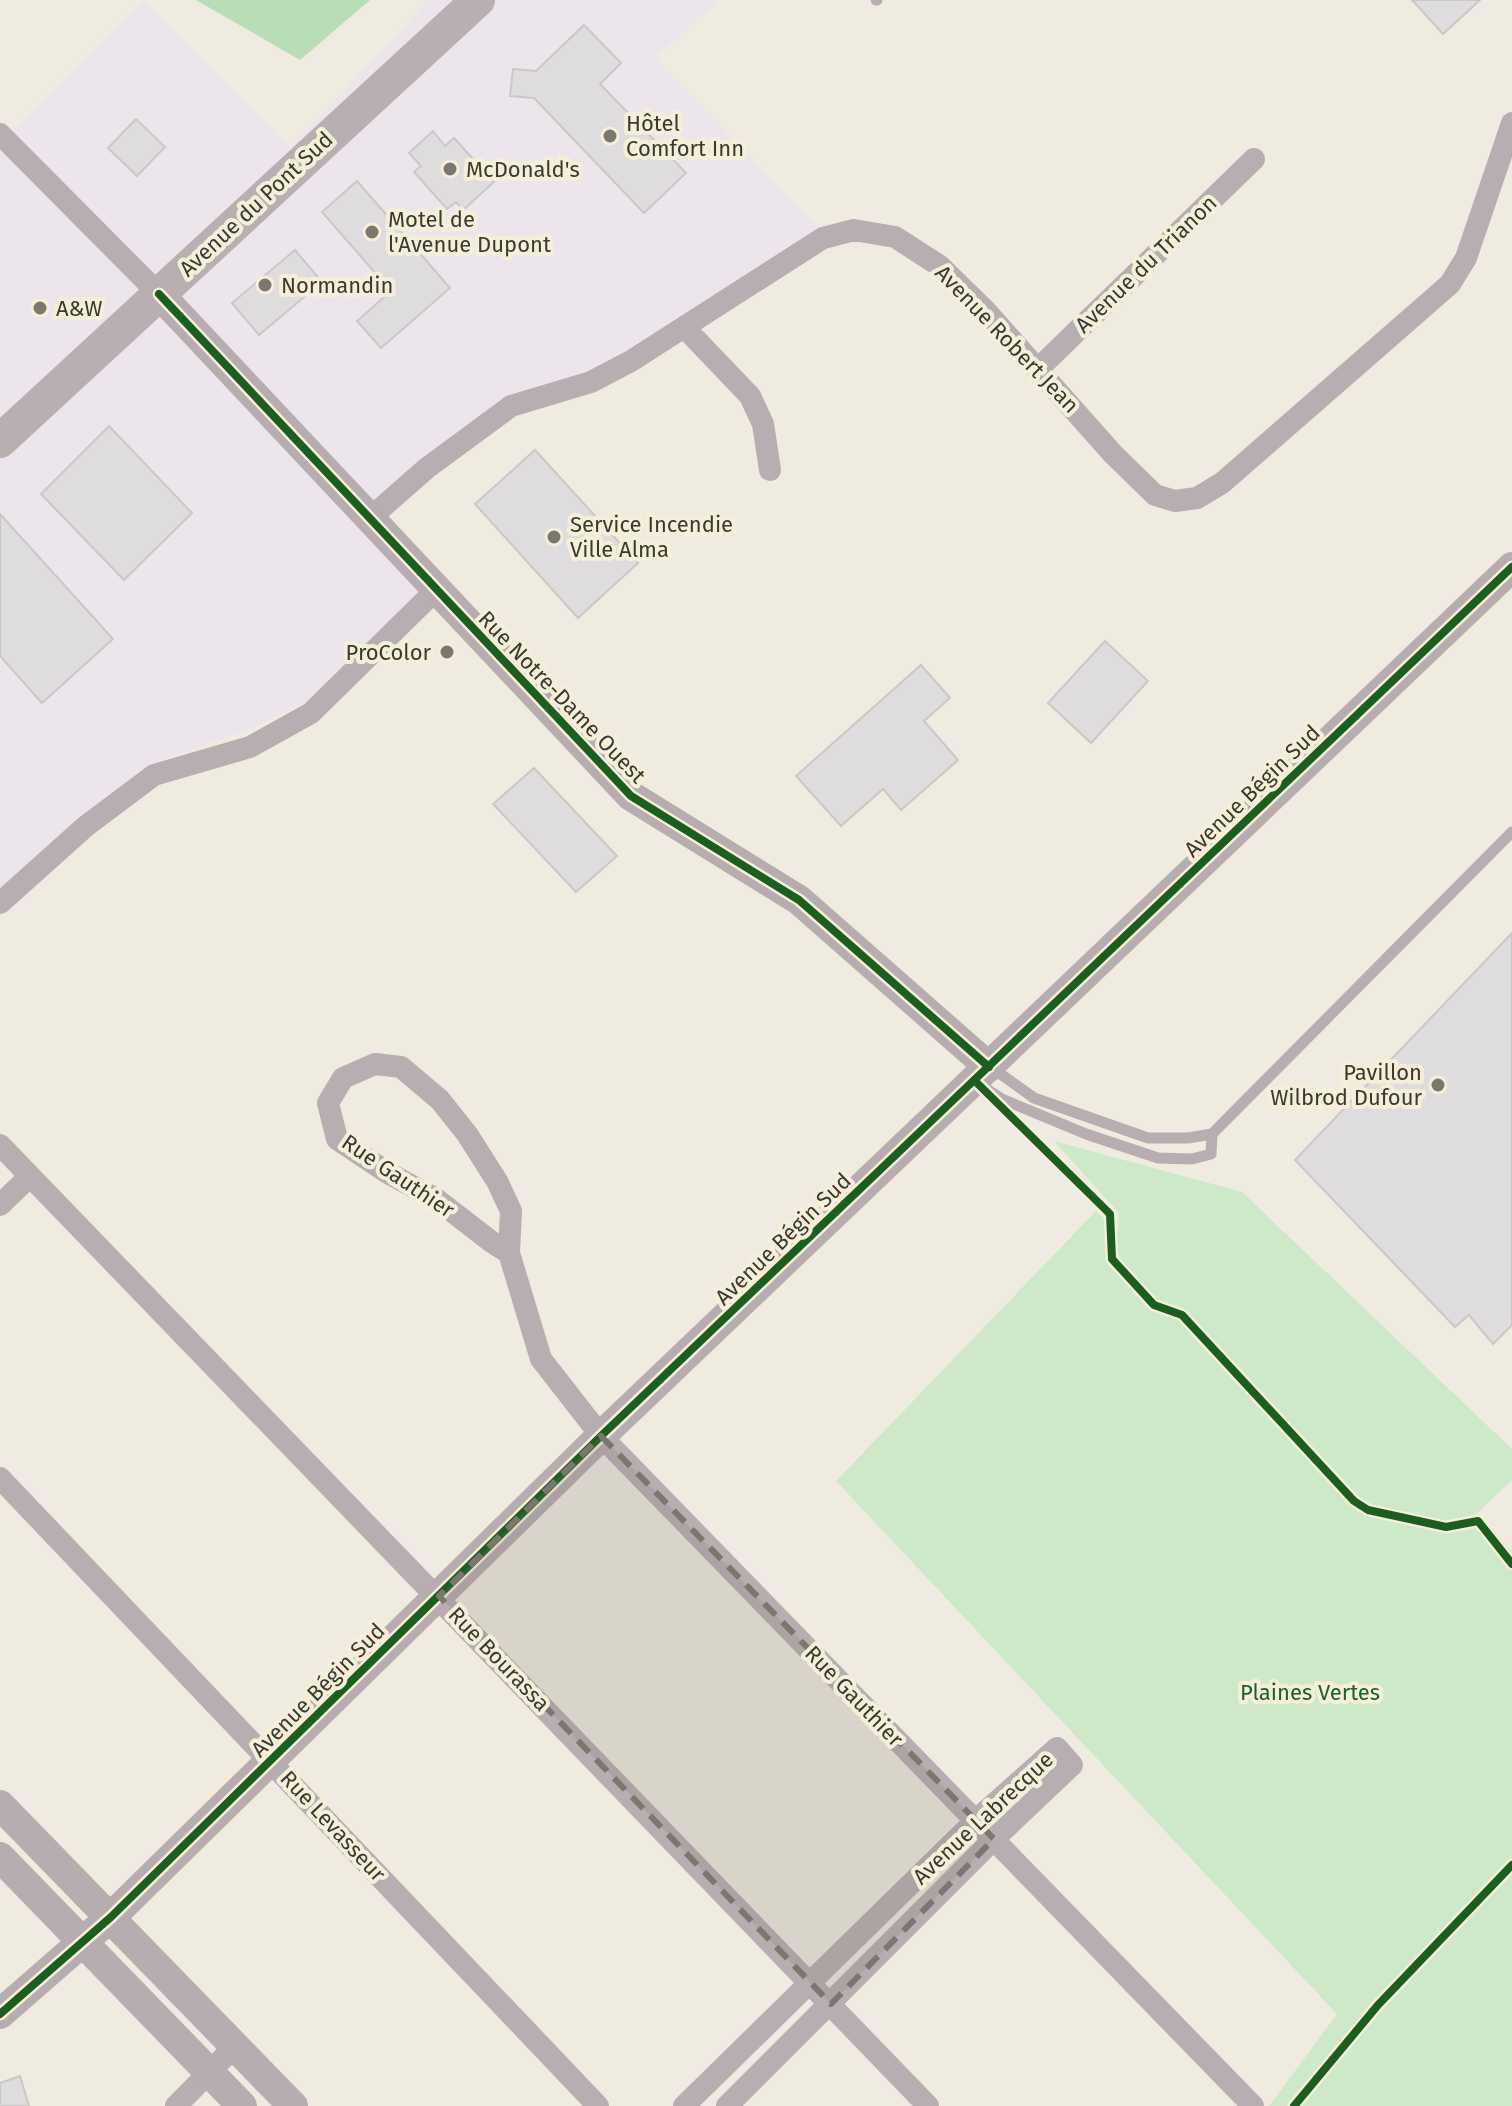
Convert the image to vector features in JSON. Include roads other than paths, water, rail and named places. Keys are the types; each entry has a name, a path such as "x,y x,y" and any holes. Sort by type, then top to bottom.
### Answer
{"main road":[{"name":"Avenue du Pont Sud","path":"0,441 447,0"},
{"name":"Avenue du Pont Sud","path":"0,416 153,287 478,0"}],"street":[{"name":"Avenue Robert Jean","path":"370,518 427,468 511,406 591,382 631,361 823,238 854,230 895,237 940,266 985,310 1113,454 1155,495 1175,501 1197,498 1222,483 1450,284 1466,258 1512,123"},
{"path":"0,134 153,287"},
{"name":"Avenue du Trianon","path":"1038,369 1254,159"},
{"name":"Rue Notre-Dame Ouest","path":"153,287 631,796 799,900 982,1074"},
{"path":"684,327 750,396 763,424 770,470"},
{"name":"Avenue Bégin Sud","path":"0,2014 111,1917 601,1436 1512,567"},
{"path":"0,903 86,826 154,775 250,747 311,713 436,590"},
{"name":"Rue Gauthier","path":"509,1253 436,1199 388,1173 337,1139 328,1103 343,1078 375,1064 401,1067 440,1100 467,1134 511,1211 509,1253 541,1359 601,1436 1253,2106"},
{"name":"Rue Bourassa","path":"0,1145 439,1596 928,2106"},
{"path":"0,1205 30,1176"},
{"name":"Rue Levasseur","path":"0,1478 598,2106"},
{"name":"Avenue Labrecque","path":"684,2106 975,1821 1057,1748 1072,1765 727,2106"},
{"path":"0,1805 293,2106"},
{"path":"0,1857 242,2106"},
{"path":"176,2106 235,2046"}],"lane":[{"path":"982,1074 1034,1098 1148,1138 1188,1138 1212,1134 1512,832"},
{"path":"982,1074 1002,1099 1086,1134 1158,1158 1192,1159 1211,1154 1212,1134"}],"place":[{"name":"Hôtel Comfort Inn","path":"610,136"},
{"name":"McDonald's","path":"450,169"},
{"name":"Motel de l'Avenue Dupont","path":"372,232"},
{"name":"Normandin","path":"265,285"},
{"name":"A&W","path":"40,308"},
{"name":"Service Incendie Ville Alma","path":"554,537"},
{"name":"ProColor","path":"447,652"},
{"name":"Pavillon Wilbrod Dufour","path":"1438,1085"}],"park label":[{"name":"Plaines Vertes","path":"1310,1692"}]}
